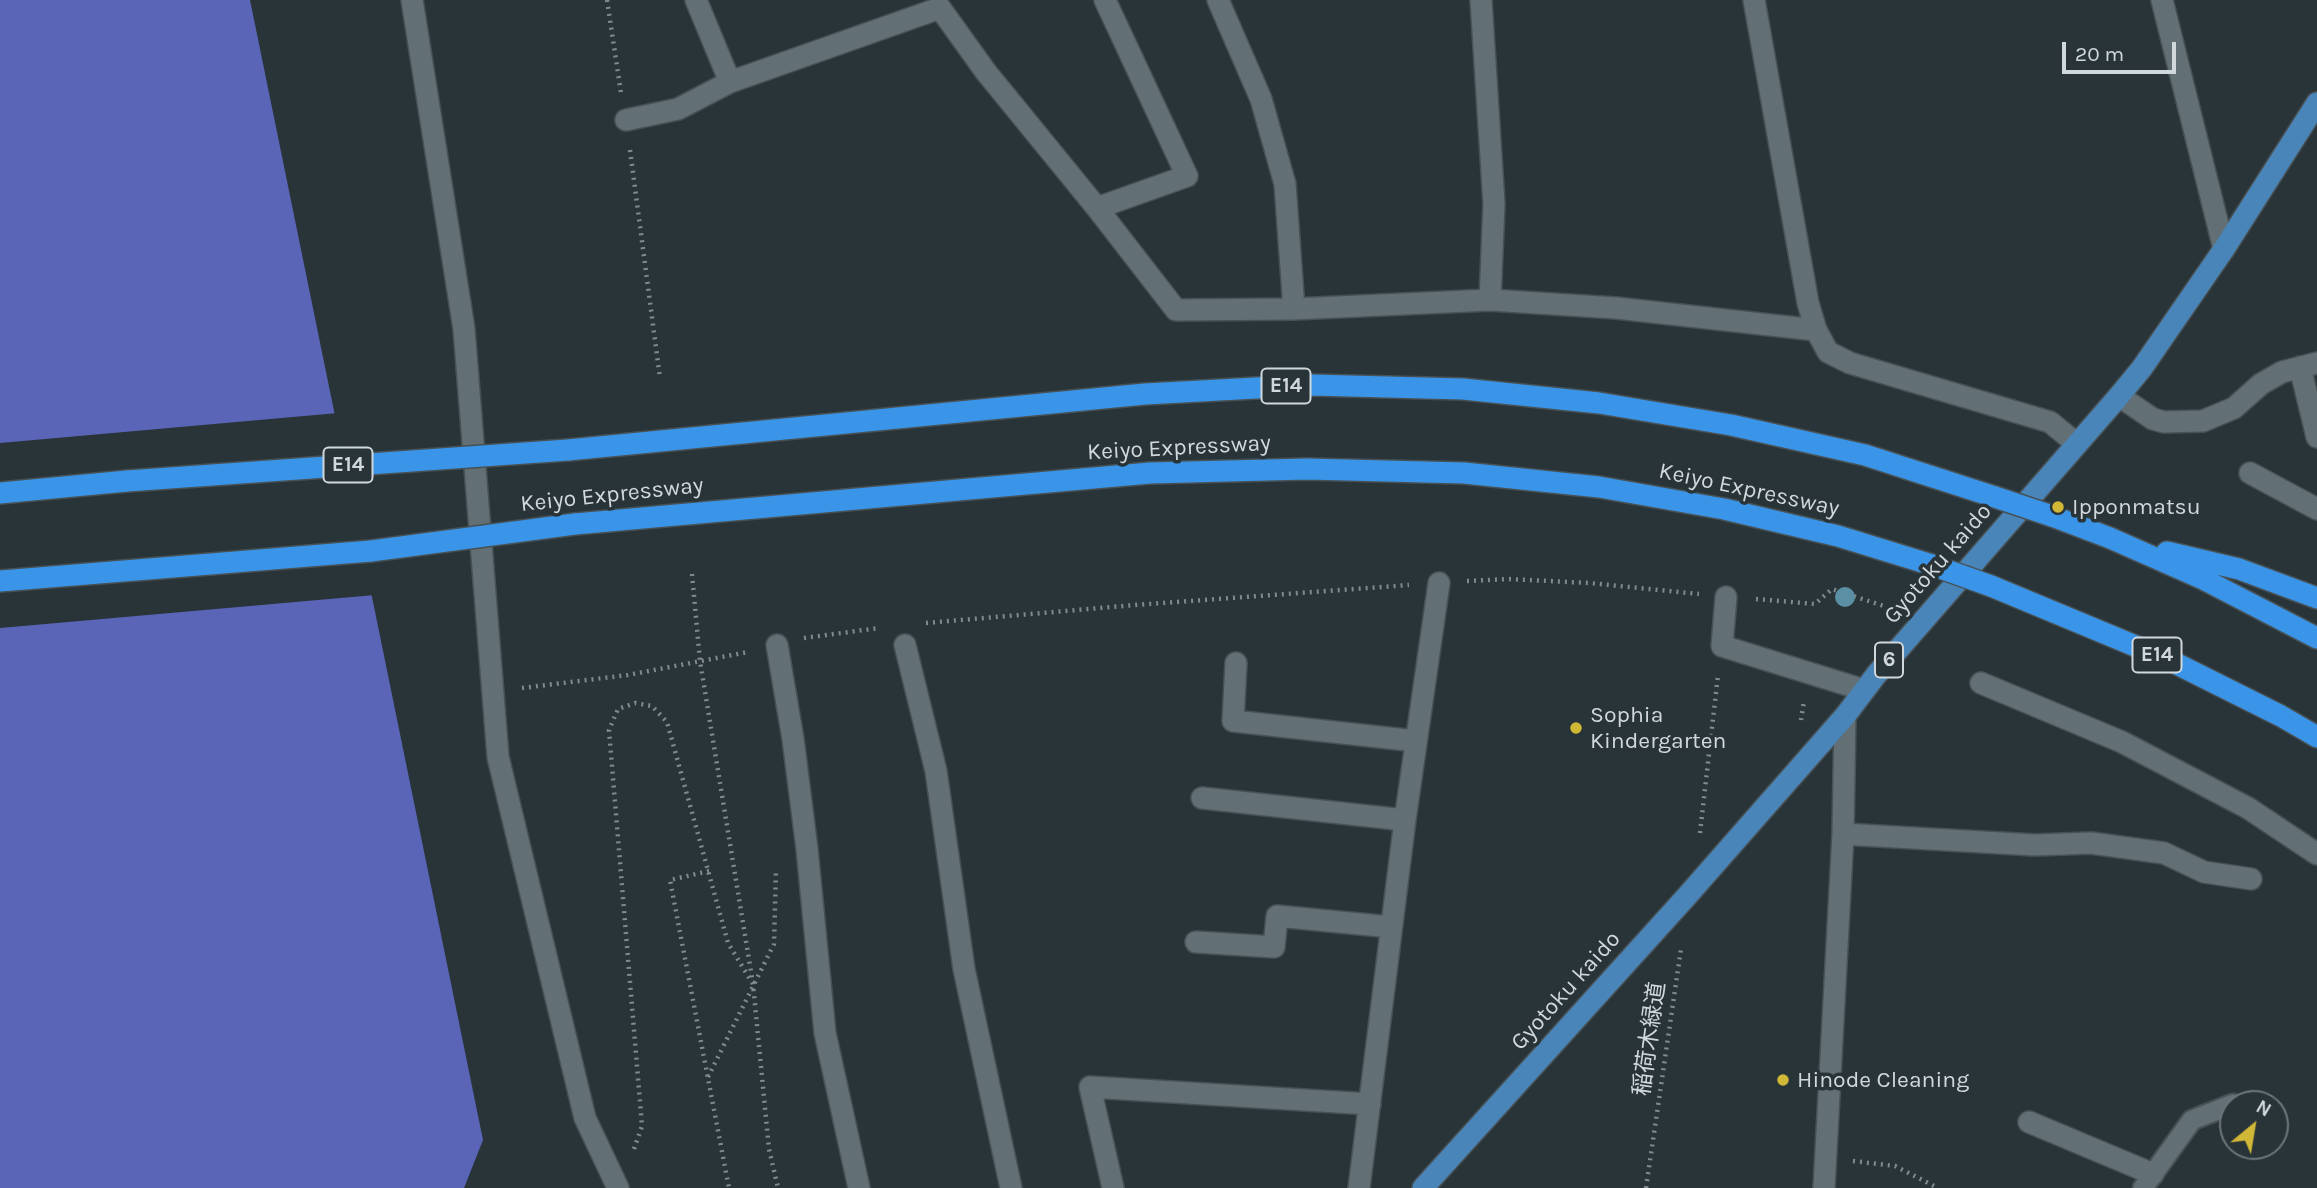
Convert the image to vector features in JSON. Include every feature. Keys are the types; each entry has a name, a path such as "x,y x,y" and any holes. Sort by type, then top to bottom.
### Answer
{"highway":[{"name":"E14","path":"0,493 141,480 568,450 1145,394 1312,385 1462,389 1599,403 1731,425 1865,455 2052,516 2110,538 2203,579 2317,638"},
{"name":"Keiyo Expressway","path":"0,581 371,551 575,524 1150,473 1307,469 1464,473 1599,486 1724,509 1838,536 1933,565 1991,586 2169,660 2317,737"},
{"path":"2110,538 2239,569 2317,598"}],"main road":[{"name":"Gyotoku kaido","path":"1423,1188 1687,896 2119,396 2142,368 2224,249 2317,103"}],"street":[{"path":"412,0 464,329 498,757 585,1118 616,1183"},
{"path":"696,0 730,82"},
{"path":"1097,208 1187,176 1105,0"},
{"path":"1218,0 1261,99 1285,184 1294,309"},
{"path":"1481,0 1494,204 1490,300"},
{"path":"1754,0 1808,303 1816,330 1828,352 1850,363 2050,422 2077,444"},
{"path":"2162,0 2224,249"},
{"path":"626,120 678,109 730,82 947,4 986,72 1176,310 1294,309 1490,300 1616,308 1816,330"},
{"path":"2119,396 2153,419 2164,422 2203,421 2234,408 2261,384 2282,372 2308,365 2317,437"},
{"path":"2250,473 2314,500"},
{"path":"1359,1188 1405,820 1439,583"},
{"path":"1726,597 1722,646 1864,690"},
{"path":"777,645 803,812 825,1033 859,1188"},
{"path":"905,645 936,771 964,969 1011,1188"},
{"path":"1236,663 1233,721 1416,741"},
{"path":"1981,683 2122,742 2248,808 2317,854"},
{"path":"1824,1188 1843,834 1845,716"},
{"path":"1202,798 1405,820"},
{"path":"1843,834 2035,845 2091,843 2164,853 2204,872 2251,879"},
{"path":"1196,942 1274,947 1277,916 1391,927"},
{"path":"1113,1188 1090,1087 1370,1104"},
{"path":"2029,1122 2148,1181"}],"lane":[{"path":"2148,1181 2192,1120 2219,1110"}],"path":[{"path":"607,0 626,120 660,378"},
{"path":"692,574 700,661 753,984 769,1149 778,1188"},
{"path":"922,624 1135,605 1508,579 1589,583 1815,604 1832,589 1897,610"},
{"path":"799,638 881,628"},
{"path":"1698,845 1722,646"},
{"path":"492,692 628,675 751,652"},
{"path":"616,1183 632,1155 642,1126 609,730 618,709 635,702 652,706 667,722 728,943 753,984"},
{"path":"709,871 670,880 729,1188"},
{"name":"稲荷木緑道","path":"1646,1188 1687,896"},
{"path":"708,1077 753,984"},
{"path":"1826,1157 1895,1166 1938,1188"}],"water":[{"path":"0,0 250,0 483,1140 464,1188 0,1188"}],"pier":[{"path":"338,413 375,595 0,628 0,443"}],"place":[{"name":"Ipponmatsu","path":"2058,507"},
{"name":"Sophia Kindergarten","path":"1576,728"},
{"name":"Hinode Cleaning","path":"1783,1080"}]}
